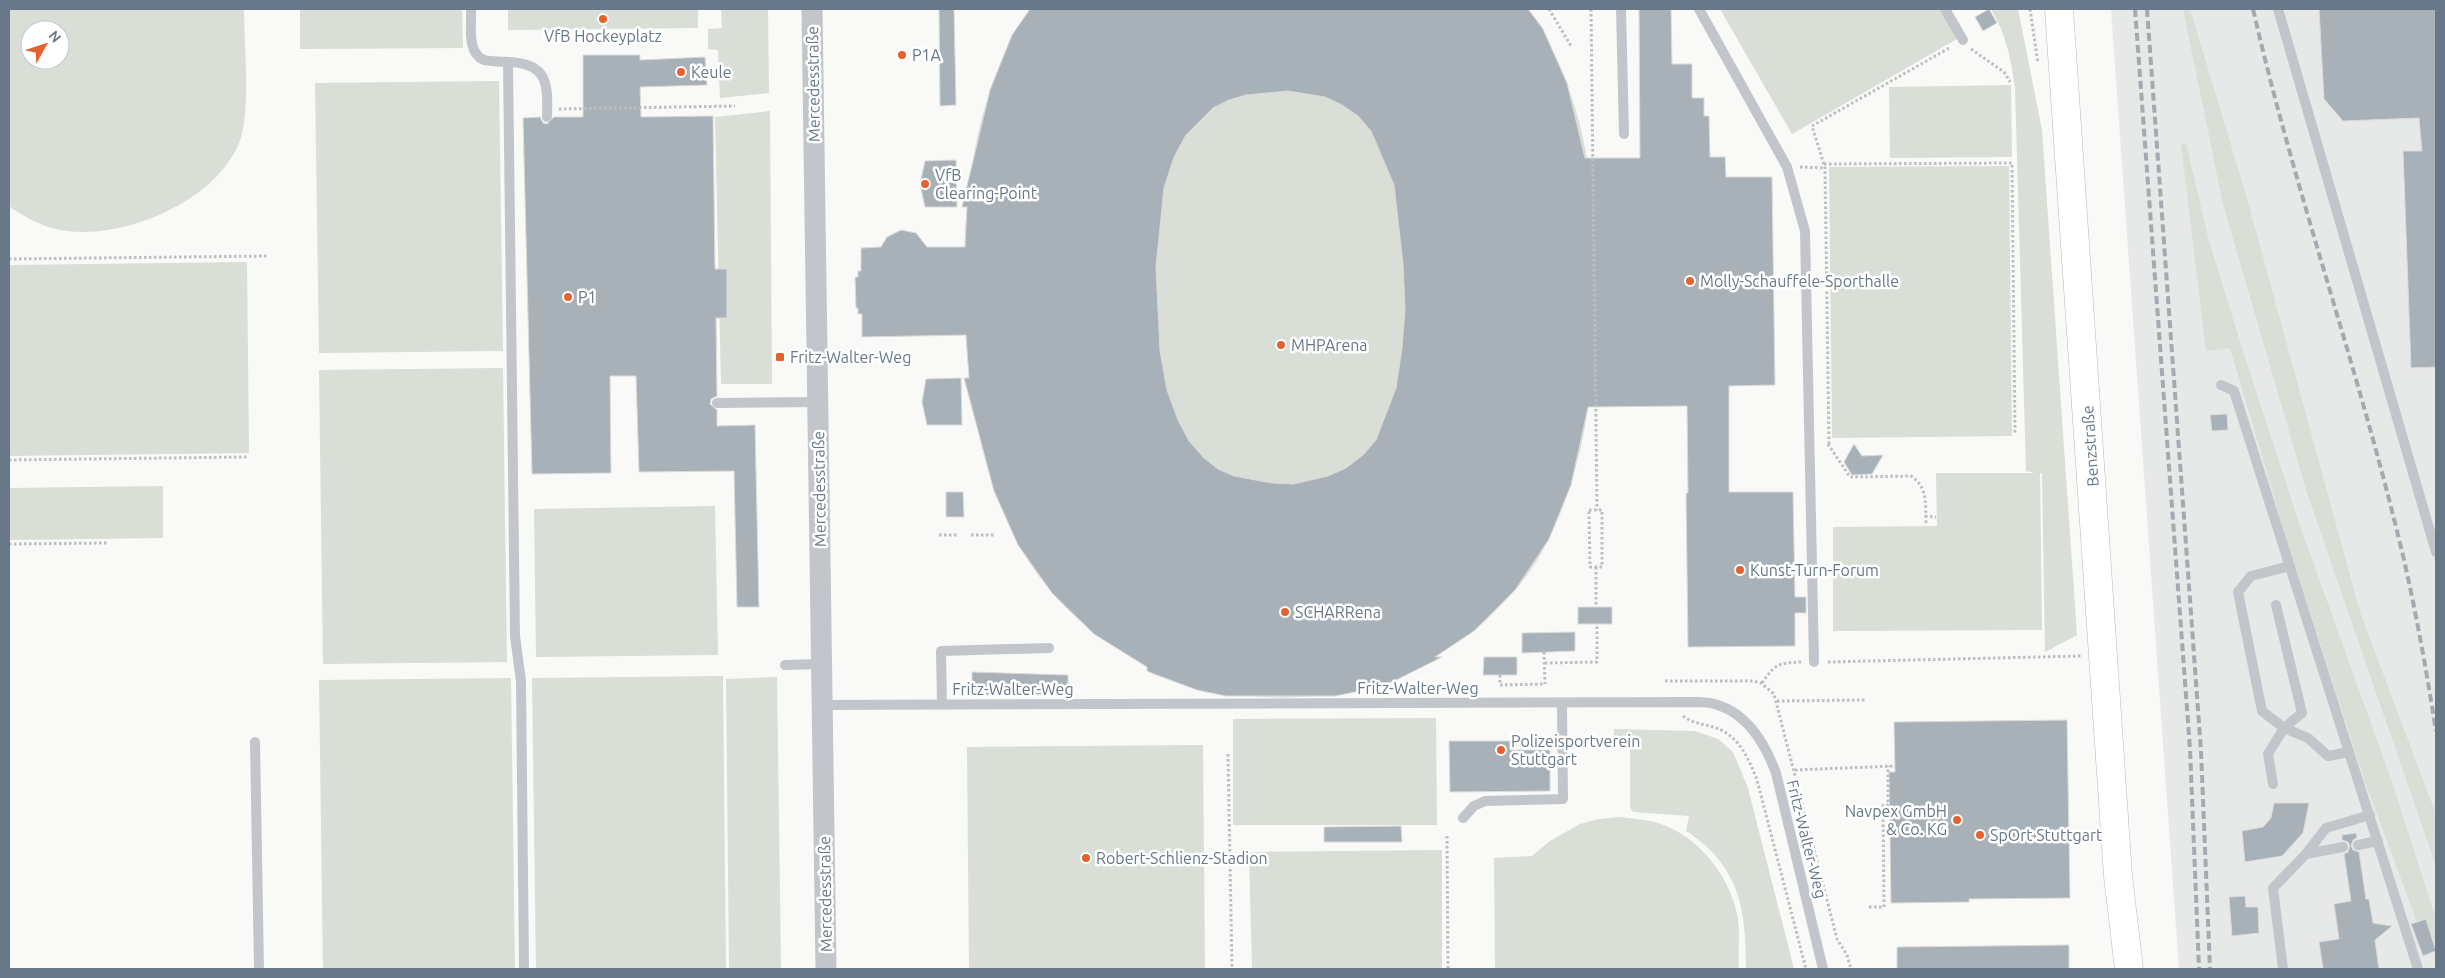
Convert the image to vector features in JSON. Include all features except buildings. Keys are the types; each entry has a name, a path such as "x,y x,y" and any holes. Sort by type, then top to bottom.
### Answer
{"main road":[{"name":"Benzstraße","path":"2059,11 2118,876 2129,969"},
{"name":"Benzstraße","path":"2111,969 2118,876"}],"street":[{"name":"Mercedesstraße","path":"812,9 826,969"}],"lane":[{"path":"471,9 472,46 476,55 484,60 531,65 540,71 546,82 547,114"},
{"path":"1621,9 1624,134"},
{"path":"1699,9 1787,167 1805,231 1814,662"},
{"path":"1945,9 1963,40"},
{"path":"2278,9 2436,552"},
{"path":"508,62 516,636 521,681 524,969"},
{"path":"2221,385 2234,391 2418,969"},
{"path":"717,403 818,402"},
{"path":"2290,566 2251,576 2238,592 2262,711 2284,728 2308,738 2328,756 2349,752"},
{"path":"2273,784 2268,754 2284,728 2302,713 2276,605"},
{"path":"942,704 941,651 1050,648"},
{"path":"784,665 822,664"},
{"name":"Fritz-Walter-Weg","path":"822,705 1545,703 1718,705 1728,709 1748,723 1763,743 1776,773 1824,969"},
{"path":"1462,818 1474,806 1486,801 1563,799 1562,703"},
{"path":"255,742 259,969"},
{"path":"2283,969 2273,888 2306,854 2326,828 2370,815"},
{"path":"2358,845 2378,841"},
{"path":"2306,854 2343,847"}],"path":[{"path":"1549,9 1571,46"},
{"path":"1591,9 1597,510"},
{"path":"2030,9 2039,71"},
{"path":"1926,524 1925,492 1912,476 1850,477 1829,444 1824,166 1812,126 1963,40 1969,48 2004,72 2010,82"},
{"path":"547,114 735,106"},
{"path":"1787,167 2012,163 2015,434"},
{"path":"9,259 268,256"},
{"path":"1810,443 1829,444"},
{"path":"9,460 247,457"},
{"path":"1590,510 1597,510 1602,510 1602,567 1590,567 1590,510"},
{"path":"1925,516 1936,517"},
{"path":"939,535 958,535"},
{"path":"971,535 994,535"},
{"path":"9,544 108,543"},
{"path":"1596,567 1596,607"},
{"path":"1545,663 1597,662 1597,624"},
{"path":"1544,652 1545,703"},
{"path":"1762,683 1778,664 2104,656"},
{"path":"1500,675 1500,685 1545,684"},
{"path":"1665,681 1753,681 1769,687 1777,701 1837,939 1847,955 1850,969"},
{"path":"1777,701 1865,700"},
{"path":"1665,703 1671,705 1687,720 1722,730 1731,735 1747,756 1757,780 1806,969"},
{"path":"1228,754 1232,969"},
{"path":"1869,907 1884,907 1883,805 1888,805 1888,766"},
{"path":"1795,770 1895,766"},
{"path":"1447,836 1448,969"}],"shaded area":[{"path":"9,9 244,9 246,106 242,134 231,158 214,179 192,197 166,212 138,223 109,230 81,232 56,229 31,220 9,206"},
{"path":"300,9 462,9 463,48 300,49"},
{"name":"VfB Hockeyplatz","path":"508,9 698,9 698,28 508,30"},
{"path":"721,9 768,9 769,93 720,98 718,50 708,49 708,29 722,28"},
{"name":"MHPArena","path":"1030,9 1528,9 1564,75 1580,124 1585,148 1593,216 1592,371 1583,439 1563,508 1532,569 1512,594 1474,631 1391,677 1369,686 1339,692 1292,697 1245,695 1199,685 1154,669 1113,646 1076,617 1044,583 1018,543 1004,513 983,451 970,386 964,287 966,215 976,142 985,106 997,72 1012,39"},
{"path":"1720,9 1940,9 1957,39 1792,134"},
{"path":"1991,9 2018,9 2042,130 2077,635 2045,652 2042,473 2040,473 2042,630 1833,631 1833,527 1937,526 1936,473 2035,473 2026,471 2015,87 2007,47 2001,28"},
{"path":"2111,9 2436,9 2436,969 2179,969"},
{"path":"2183,9 2190,9 2246,195 2360,612 2434,809 2436,866 2307,493 2223,204"},
{"path":"499,81 503,351 319,353 315,83"},
{"path":"2011,85 2012,157 1890,158 1889,87"},
{"path":"770,111 772,384 721,384 715,117"},
{"path":"2186,143 2209,241 2242,348 2299,523 2392,782 2436,919 2436,946 2426,919 2417,922 2366,785 2285,534 2230,348 2206,351 2181,144"},
{"path":"2009,166 2012,436 1832,438 1829,167"},
{"path":"247,262 249,453 9,456 9,265"},
{"path":"503,368 507,662 323,664 319,370"},
{"path":"163,486 163,538 9,540 9,488"},
{"path":"715,506 718,655 536,657 534,509"},
{"path":"723,676 726,969 536,969 532,678"},
{"path":"777,677 781,969 729,969 726,679"},
{"path":"511,678 515,969 323,969 319,680"},
{"path":"1436,718 1437,825 1233,825 1233,719"},
{"path":"1614,729 1695,731 1718,739 1733,752 1748,788 1794,969 1746,969 1746,947 1741,908 1729,874 1704,845 1686,831 1689,816 1633,812 1630,807 1630,745 1614,745"},
{"name":"Robert-Schlienz-Stadion","path":"1203,745 1205,969 969,969 967,747"},
{"name":"Polizeisportverein Stuttgart","path":"1620,817 1658,823 1673,829 1687,838 1711,860 1728,888 1734,903 1739,925 1739,969 1495,969 1494,858 1532,856 1550,841 1580,824 1599,819"},
{"path":"1442,850 1442,969 1252,969 1249,852"}],"railway":[{"path":"2135,9 2190,749 2199,969"},
{"path":"2147,9 2201,751 2210,969"},
{"path":"2253,9 2286,139 2361,397 2396,527 2408,577 2436,731"}],"place":[{"name":"VfB Hockeyplatz","path":"603,19"},
{"name":"P1A","path":"902,55"},
{"name":"Keule","path":"681,72"},
{"name":"VfB Clearing-Point","path":"925,184"},
{"name":"Molly-Schauffele-Sporthalle","path":"1690,281"},
{"name":"P1","path":"568,297"},
{"name":"MHPArena","path":"1281,345"},
{"name":"Fritz-Walter-Weg","path":"780,357"},
{"name":"Kunst-Turn-Forum","path":"1740,570"},
{"name":"SCHARRena","path":"1285,612"},
{"name":"Polizeisportverein Stuttgart","path":"1501,750"},
{"name":"Navpex GmbH & Co. KG","path":"1957,820"},
{"name":"SpOrt Stuttgart","path":"1980,835"},
{"name":"Robert-Schlienz-Stadion","path":"1086,858"}]}
